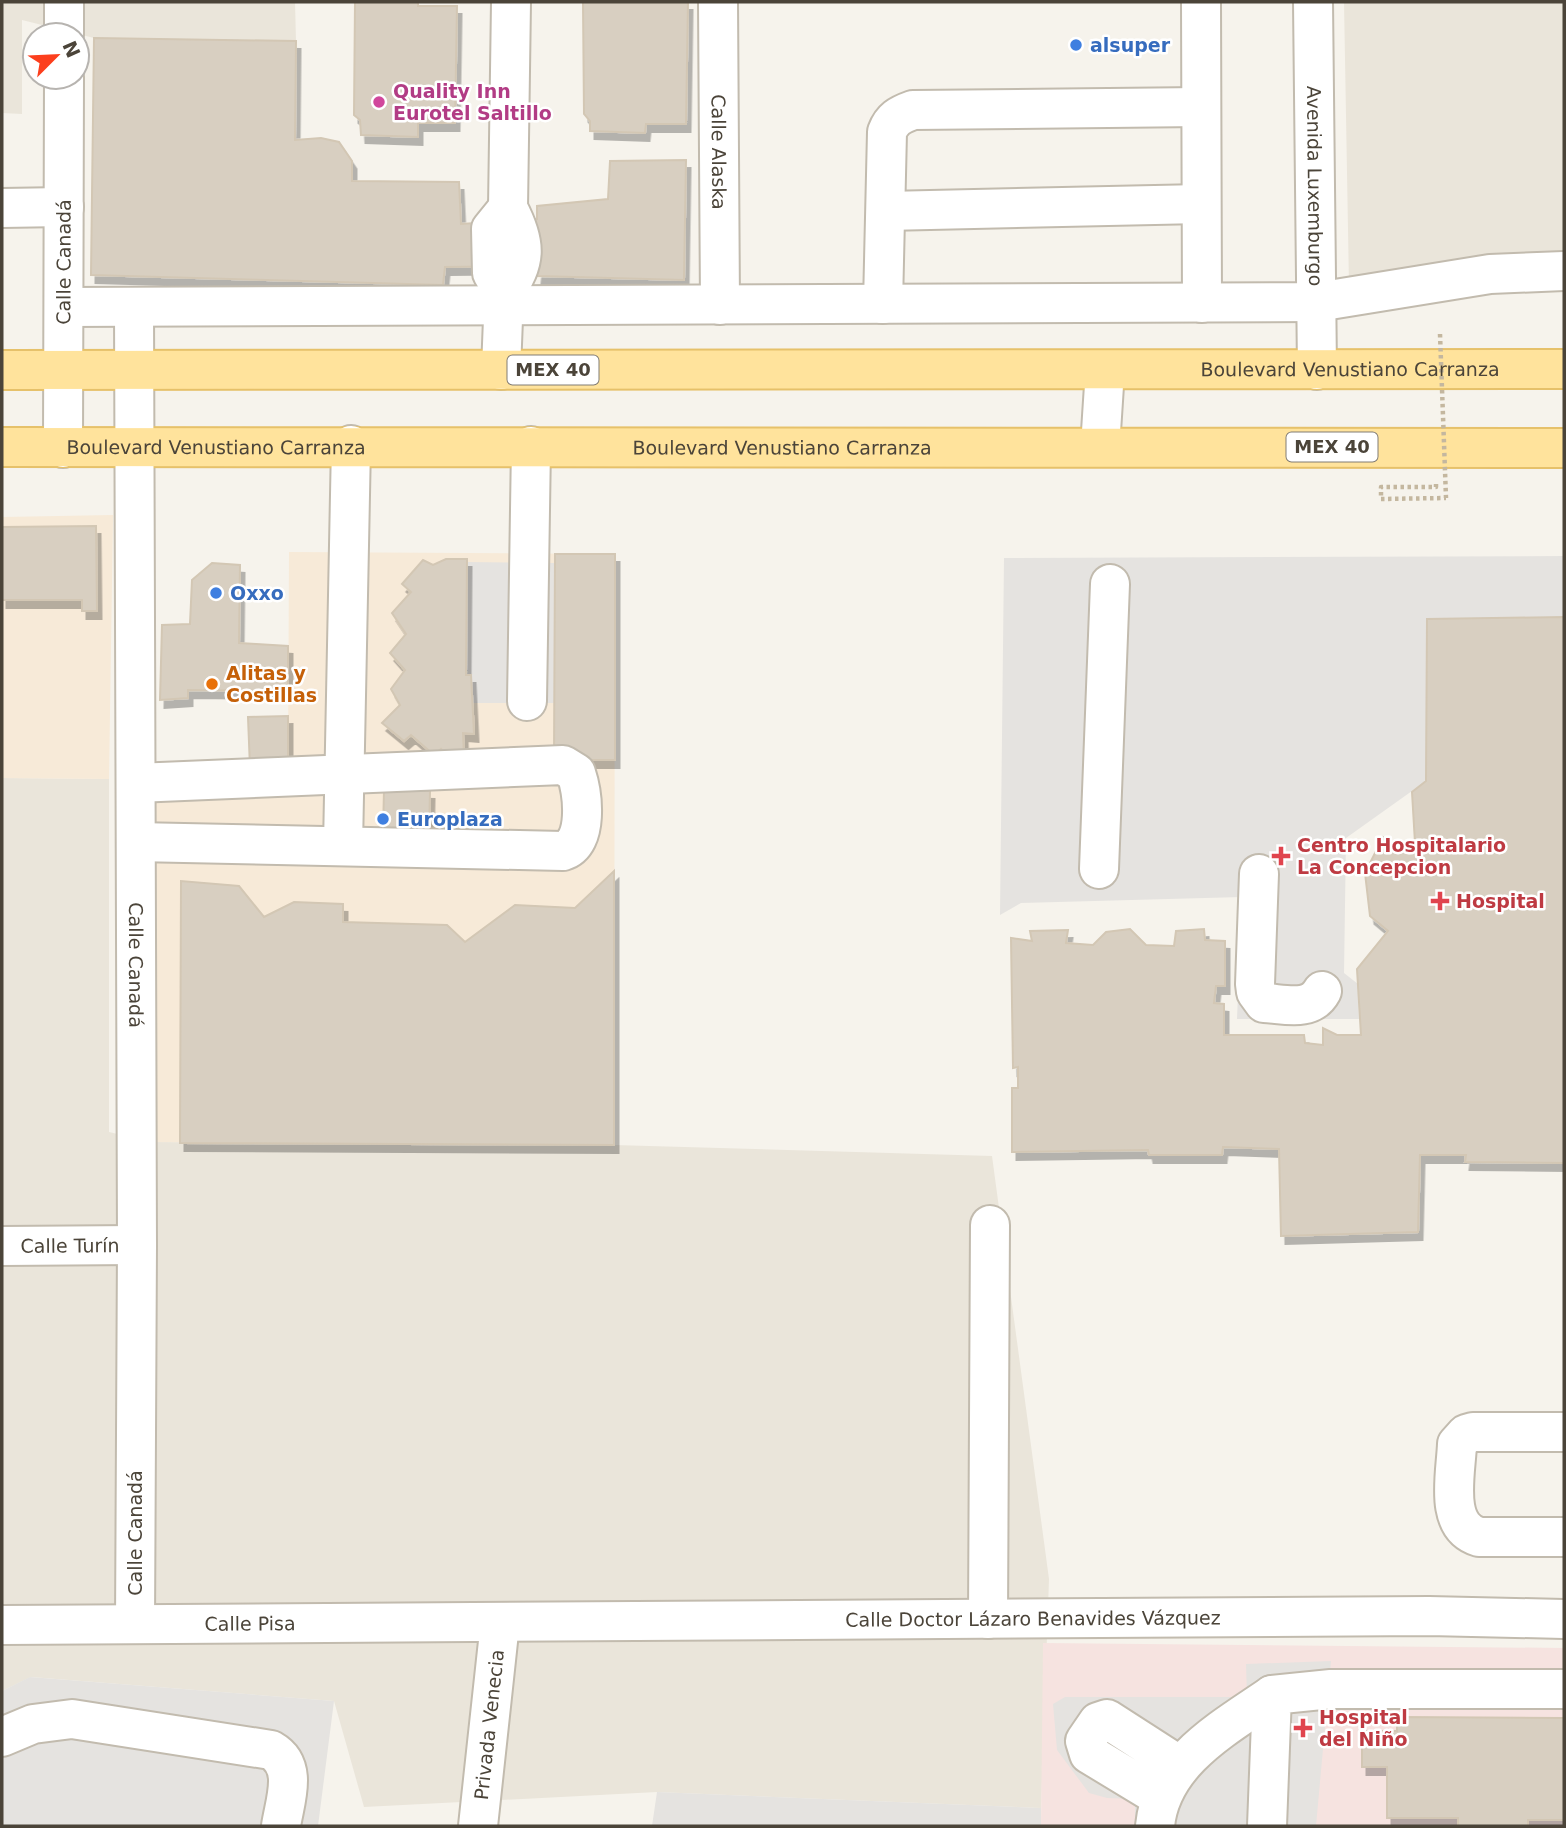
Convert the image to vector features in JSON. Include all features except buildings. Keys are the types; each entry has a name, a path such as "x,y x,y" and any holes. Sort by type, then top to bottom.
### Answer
{"main road":[{"name":"Boulevard Venustiano Carranza","path":"2,370 1564,369"},
{"name":"Boulevard Venustiano Carranza","path":"2,447 351,445 1564,448"}],"street":[{"path":"64,2 64,21"},
{"path":"501,370 503,299 492,272 491,229 508,208 511,2"},
{"name":"Calle Alaska","path":"718,2 720,305"},
{"path":"1201,2 1202,303"},
{"name":"Avenida Luxemburgo","path":"1313,2 1317,370"},
{"name":"Calle Canadá","path":"63,448 64,91"},
{"path":"883,304 887,132 891,122 913,110 1201,107"},
{"path":"886,211 1201,204"},
{"path":"2,208 64,207"},
{"path":"64,307 503,299 720,305 1317,302 1490,274 1564,271"},
{"name":"Calle Canadá","path":"134,307 138,1245 135,1624"},
{"path":"1100,447 1105,370"},
{"path":"342,846 351,445"},
{"path":"527,701 531,446"},
{"path":"1099,869 1110,584"},
{"path":"135,783 562,765 576,773 580,785 580,835 571,848 563,851 136,842"},
{"path":"1259,874 1256,992 1264,1003 1305,1005 1313,1003 1322,991"},
{"path":"988,1619 990,1225"},
{"name":"Calle Turín","path":"2,1246 138,1245"},
{"path":"1564,1433 1474,1433 1460,1438 1457,1444 1456,1514 1460,1526 1468,1534 1479,1537 1564,1537"},
{"name":"Calle Doctor Lázaro Benavides Vázquez","path":"500,1623 1415,1616 1564,1619"},
{"name":"Calle Pisa","path":"2,1625 500,1623"},
{"name":"Privada Venecia","path":"478,1826 500,1623"},
{"path":"1165,1796 1210,1737 1272,1695 1331,1689 1564,1689"},
{"path":"1267,1826 1272,1695"},
{"path":"2,1737 33,1724 72,1719 271,1750 287,1766 289,1777 281,1826"}],"path":[{"path":"1433,448 1436,487 1381,487 1381,499 1446,498 1440,334"}],"shaded area":[{"path":"2,2 295,2 296,41 94,38 91,37 91,21 22,20 22,114 2,113"},
{"path":"1344,2 1564,2 1564,280 1349,286"},
{"path":"113,515 109,779 2,778 2,517"},
{"name":"Europlaza","path":"289,552 615,554 614,1145 152,1142 152,767 288,767"},
{"path":"1564,556 1564,617 1427,620 1426,781 1346,838 1344,973 1358,984 1359,1019 1237,1019 1242,897 1021,903 1000,915 1004,558"},
{"path":"466,562 554,563 554,703 471,703 471,675 466,675"},
{"path":"2,778 109,779 109,1132 152,1142 614,1145 992,1156 1049,1579 1041,1808 657,1792 364,1807 334,1701 31,1677 2,1691"},
{"name":"Hospital del Niño","path":"1043,1643 1564,1648 1564,1826 1041,1826"},
{"path":"1331,1661 1316,1826 1135,1826 1135,1799 1107,1798 1089,1793 1057,1750 1053,1704 1065,1697 1247,1697 1246,1664"},
{"path":"30,1677 334,1701 318,1826 2,1826 2,1691"},
{"path":"657,1792 1041,1808 1041,1826 652,1826"}],"place":[{"name":"alsuper","path":"1076,45"},
{"name":"Quality Inn Eurotel Saltillo","path":"379,102"},
{"name":"Oxxo","path":"216,593"},
{"name":"Alitas y Costillas","path":"212,684"},
{"name":"Europlaza","path":"383,819"},
{"name":"Centro Hospitalario La Concepcion","path":"1281,856"},
{"name":"Hospital","path":"1440,901"},
{"name":"Hospital del Niño","path":"1303,1728"}]}
